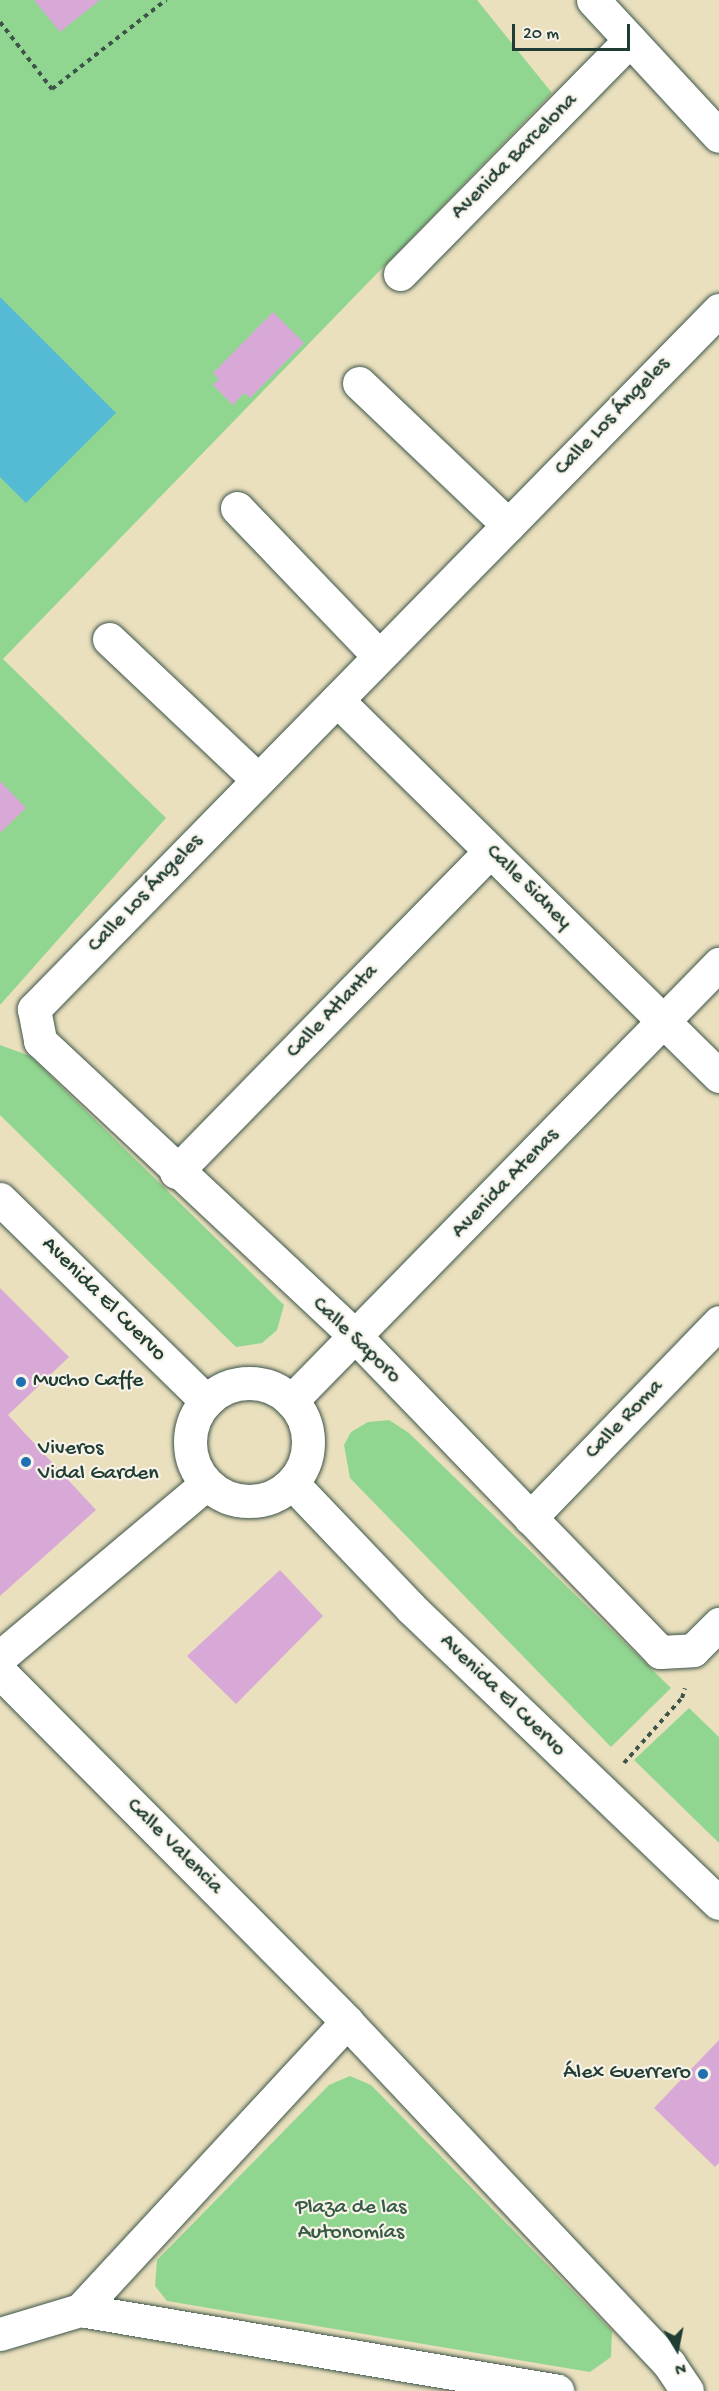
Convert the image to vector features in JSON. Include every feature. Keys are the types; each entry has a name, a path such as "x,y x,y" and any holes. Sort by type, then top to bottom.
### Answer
{"street":[{"path":"593,0 719,136"},
{"name":"Avenida Barcelona","path":"400,274 630,40"},
{"name":"Calle Los Ángeles","path":"34,1009 719,310"},
{"path":"359,382 508,525"},
{"path":"237,508 380,656"},
{"path":"109,639 258,780"},
{"name":"Calle Sidney","path":"337,700 719,1076"},
{"name":"Calle Atlanta","path":"177,1172 490,851"},
{"name":"Avenida Atenas","path":"291,1401 356,1338 719,964"},
{"name":"Calle Saporo","path":"34,1009 40,1041 356,1338 660,1652 693,1650"},
{"name":"Avenida El Cuervo","path":"0,1199 206,1401"},
{"name":"Calle Roma","path":"530,1518 719,1322"},
{"path":"239,1384 276,1390 291,1401 307,1432 302,1467 292,1483 259,1501 222,1495 206,1484 195,1469 190,1434 206,1401 221,1390 239,1384"},
{"name":"Avenida El Cuervo","path":"292,1483 411,1608 719,1903"},
{"path":"0,1657 206,1484"},
{"path":"693,1650 719,1624"},
{"name":"Calle Valencia","path":"0,1672 347,2022"},
{"path":"80,2310 347,2022 669,2364 687,2391"},
{"path":"0,2334 80,2310 557,2391"}],"path":[{"path":"0,22 52,89 165,0"},
{"path":"599,1790 682,1698 693,1650"}],"green space":[{"path":"0,0 477,0 552,93 3,659 166,818 0,1005"},
{"path":"0,1045 30,1056 284,1305 277,1330 262,1343 236,1347 0,1115"},
{"path":"389,1420 409,1433 671,1688 611,1747 350,1478 344,1445 351,1432 368,1422"},
{"path":"689,1708 719,1737 719,1843 634,1760"},
{"name":"Plaza de las Autonomías","path":"350,2076 371,2085 612,2331 611,2357 590,2372 167,2301 155,2286 157,2260 329,2085"}],"water":[{"path":"0,297 116,413 26,503 0,477"}],"building":[{"path":"34,0 100,0 60,32"},
{"path":"273,312 304,343 250,398 244,393 233,405 213,385 219,379 213,373"},
{"path":"0,781 26,808 0,833"},
{"name":"Viveros Vidal Garden","path":"0,1288 69,1357 8,1415 96,1510 0,1596"},
{"path":"280,1570 323,1616 236,1704 187,1656"},
{"name":"Álex Guerrero","path":"719,2040 719,2163 715,2167 654,2108"}],"place":[{"name":"Mucho Caffe","path":"21,1382"},
{"name":"Viveros Vidal Garden","path":"26,1462"},
{"name":"Álex Guerrero","path":"703,2074"}]}
